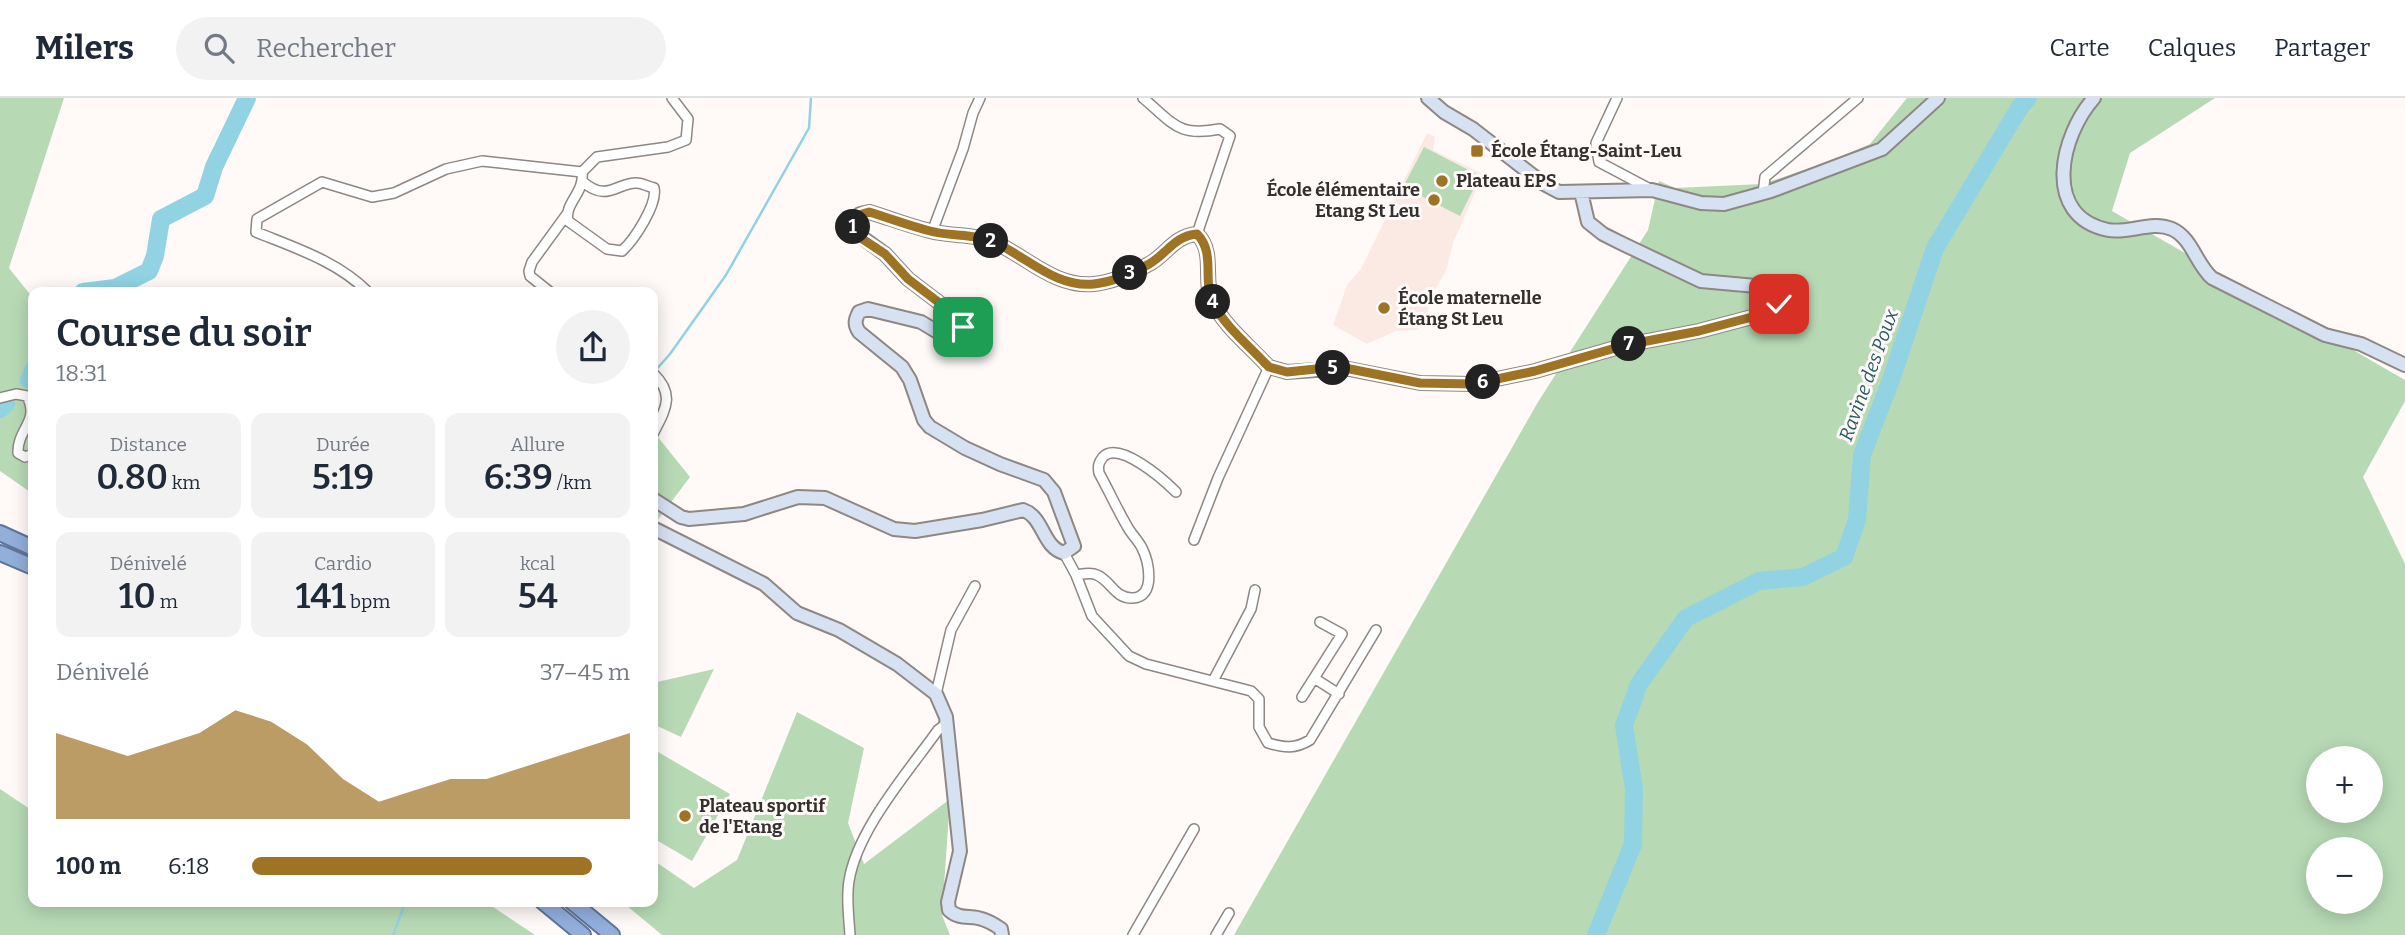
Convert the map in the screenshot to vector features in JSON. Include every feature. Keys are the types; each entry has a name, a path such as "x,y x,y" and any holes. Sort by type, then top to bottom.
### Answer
{"highway":[{"path":"0,533 28,546"},
{"path":"0,553 28,565"},
{"path":"549,907 583,935"},
{"path":"578,907 612,935"}],"main road":[{"path":"1428,98 1544,184 1559,192 1651,190 1701,203 1724,204 1763,194 1882,149 1938,98"},
{"path":"2094,98 2076,123 2066,155 2064,192 2074,211 2087,222 2118,232 2162,226 2170,228 2185,238 2206,273 2213,278 2325,335 2361,344 2405,365"},
{"path":"658,502 681,517 690,519 744,514 798,497 825,498 894,529 915,531 1023,510 1030,512 1038,521 1049,543 1058,552 1064,553 1074,546 1054,492 1044,480 1000,464 930,428 924,420 902,367 867,340 855,326 859,312 868,309 921,322 956,343 964,335 958,317 908,279 885,254 861,238 852,225 860,214 869,212 932,232 982,238 1006,248 1058,280 1092,284 1114,280 1151,263 1177,240 1197,234 1206,245 1208,285 1212,302 1269,367 1287,372 1345,368 1420,383 1473,384 1535,371 1626,345 1699,331 1767,313 1779,304 1775,291 1767,287 1701,281 1603,234 1588,222 1583,210 1581,192"},
{"path":"658,531 764,584 797,614 823,622 854,638 897,664 936,694 947,723 960,851 948,902 949,910 960,917 979,918 992,923 1001,929 1002,935"}],"street":[{"path":"582,172 597,157 667,147 686,140 688,119 672,98"},
{"path":"932,232 963,149 973,113 981,98"},
{"path":"1143,98 1182,130 1198,133 1220,129 1230,136 1197,234"},
{"path":"1617,98 1596,143 1599,162 1651,190"},
{"path":"1763,194 1765,177 1858,98"},
{"path":"363,287 320,258 256,232 257,219 322,182 372,197 394,193 446,169 482,161 582,172"},
{"path":"544,287 528,271 567,214 583,182 582,172"},
{"path":"567,214 570,224 607,249 622,251 633,239 656,195 654,188 636,182 610,191 595,190 583,182"},
{"path":"1194,540 1218,478 1269,367"},
{"path":"658,379 668,397 658,424"},
{"path":"0,398 16,394 28,398"},
{"path":"28,424 17,444 18,453 28,456"},
{"path":"1076,575 1100,576 1115,592 1129,598 1143,594 1148,582 1148,565 1142,548 1128,528 1099,473 1099,464 1106,454 1122,454 1157,474 1176,492"},
{"path":"1064,553 1092,616 1129,656 1146,664 1256,694 1259,699 1259,727 1268,743 1293,748 1310,740 1376,630"},
{"path":"936,694 951,629 975,586"},
{"path":"1213,681 1251,609 1255,590"},
{"path":"1302,697 1342,634 1320,622"},
{"path":"1314,678 1339,694"},
{"path":"850,935 848,884 854,859 884,804 938,730 947,723"},
{"path":"1133,935 1194,829"},
{"path":"1216,935 1229,913"}],"shaded area":[{"name":"École élémentaire Etang St Leu","path":"1427,133 1435,137 1433,150 1483,174 1453,243 1447,268 1430,300 1427,316 1417,330 1396,331 1367,344 1333,325 1347,285 1361,269"}],"green space":[{"path":"0,98 64,98 9,268 28,292 28,491 0,471"},
{"path":"1907,98 2215,98 2130,153 2112,211 2405,380 2405,401 2363,477 2405,564 2405,935 1234,935 1538,402 1648,230 1659,181 1675,188 1762,184 1831,161 1870,144"},
{"name":"Plateau EPS","path":"1424,147 1480,176 1460,216 1403,187"},
{"path":"658,437 690,477 658,519"},
{"path":"714,669 681,737 658,726 658,682"},
{"path":"797,712 864,748 848,823 864,864 950,799 942,915 950,935 662,935 628,907 658,907 658,863 694,888 737,860"},
{"name":"Plateau sportif de l'Etang","path":"658,752 730,794 692,861 658,841"},
{"path":"0,789 28,808 28,907 493,907 535,935 0,935"}],"waterway":[{"path":"117,287 149,271 155,256 161,219 205,196 214,167 247,98"},
{"path":"658,368 726,275 809,128 811,98"},
{"name":"Ravine des Poux","path":"1596,935 1633,844 1634,789 1624,725 1639,684 1686,618 1759,581 1803,577 1844,557 1857,520 1862,455 1891,380 1935,248 2028,98"},
{"path":"0,409 6,404"},
{"path":"393,935 404,907"}],"place":[{"name":"École Étang-Saint-Leu","path":"1477,151"},
{"name":"Plateau EPS","path":"1442,181"},
{"name":"École élémentaire Etang St Leu","path":"1434,200"},
{"name":"École maternelle Étang St Leu","path":"1384,308"},
{"name":"Plateau sportif de l'Etang","path":"685,816"}],"route":[{"path":"963,327 958,317 908,279 885,254 861,238 852,225 854,219 869,212 932,232 982,238 1006,248 1058,280 1092,284 1114,280 1151,263 1177,240 1197,234 1206,245 1208,285 1212,302 1269,367 1287,372 1345,368 1420,383 1473,384 1535,371 1626,345 1699,331 1767,313 1779,304"}]}
